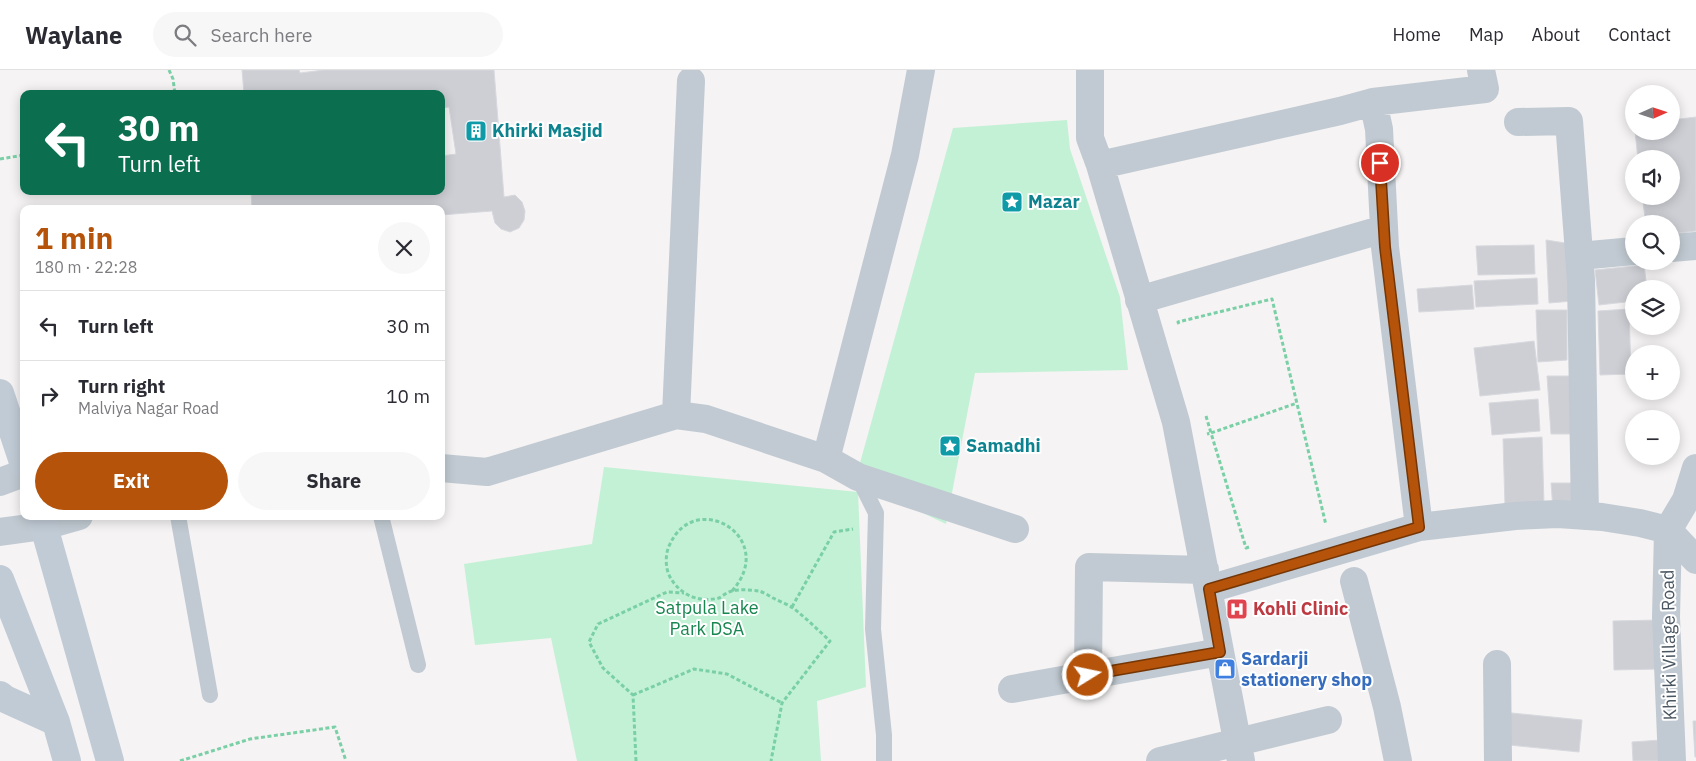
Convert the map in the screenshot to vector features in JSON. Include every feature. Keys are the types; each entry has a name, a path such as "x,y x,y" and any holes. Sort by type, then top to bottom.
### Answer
{"main road":[{"path":"0,393 20,452"},
{"path":"43,521 110,761"},
{"path":"0,579 56,722 67,761"},
{"path":"0,694 5,699 56,722"}],"street":[{"path":"826,458 905,155 921,70"},
{"path":"1090,70 1090,138 1100,165 1176,422 1239,751"},
{"path":"1100,165 1373,102 1485,89 1481,70"},
{"path":"676,415 691,80"},
{"path":"1373,102 1378,129 1384,229 1419,527"},
{"path":"1518,122 1569,120 1579,256 1585,516"},
{"path":"1139,300 1384,229"},
{"path":"1680,247 1696,246"},
{"path":"1579,256 1625,252"},
{"path":"445,468 487,472 676,415 706,419 826,458 858,478 1015,529"},
{"path":"1668,530 1686,500 1696,468"},
{"path":"0,482 20,474"},
{"path":"1088,675 1088,567 1207,579 1419,527 1515,516 1558,514 1640,523 1668,530 1696,560"},
{"path":"0,532 43,521"},
{"name":"Khirki Village Road","path":"1668,530 1667,645 1672,761"},
{"path":"1354,581 1387,707 1398,761"},
{"path":"1012,689 1220,652"},
{"path":"1497,664 1498,761"},
{"path":"1160,761 1239,751 1328,720"}],"lane":[{"path":"858,478 876,514 874,629 884,735 884,761"},
{"path":"179,520 210,694"},
{"path":"382,520 418,665"}],"path":[{"path":"169,70 174,90"},
{"path":"0,159 20,156"},
{"path":"1181,331 1178,322 1272,299 1326,526 1318,528"},
{"path":"1180,441 1211,433 1297,403"},
{"path":"1206,414 1246,548 1255,545"},
{"path":"636,761 633,696 602,668 589,642 598,624 667,592 684,593 696,598 709,600 721,597 732,591 741,581 746,569 746,556 744,544 737,533 726,524 713,520 699,520 686,525 675,534 668,546 666,560 668,574 684,593"},
{"path":"792,607 834,532 876,526"},
{"path":"732,591 760,591 792,607 830,642 782,703 770,761"},
{"path":"633,696 694,669 727,674 782,703"},
{"path":"180,761 250,739 335,727 346,761"}],"green space":[{"path":"1067,120 1070,149 1120,297 1128,370 975,373 946,524 855,481 953,128"},
{"name":"Satpula Lake Park DSA","path":"604,467 858,492 866,687 817,701 821,761 577,761 551,638 475,645 464,564 592,544"}],"building":[{"name":"Khirki Masjid","path":"242,70 299,70 300,73 324,70 494,70 504,197 515,195 522,202 525,211 524,220 519,228 510,232 501,229 495,223 492,211 445,215 445,205 252,205 251,195 445,195 445,155 456,154 449,107 445,108 445,90 244,90"},
{"path":"1696,117 1696,231 1680,233 1680,215 1645,215 1643,205 1680,205 1680,150 1637,150 1636,140 1680,140 1680,119"},
{"path":"1546,240 1565,243 1573,301 1549,303"},
{"path":"1534,245 1535,274 1478,275 1476,246"},
{"path":"1625,267 1625,270 1645,270 1646,280 1625,280 1625,302 1599,305 1595,270"},
{"path":"1537,278 1538,304 1476,307 1474,281"},
{"path":"1472,285 1474,309 1419,312 1417,289"},
{"path":"1625,309 1625,335 1630,335 1630,345 1625,345 1625,374 1600,375 1598,311"},
{"path":"1536,310 1567,310 1567,360 1538,362"},
{"path":"1534,341 1540,390 1480,396 1474,348"},
{"path":"1547,376 1571,376 1574,434 1551,434"},
{"path":"1538,399 1540,431 1492,435 1489,403"},
{"path":"1542,437 1544,505 1505,506 1503,439"},
{"path":"1551,483 1572,483 1573,509 1553,510"},
{"path":"1659,620 1659,669 1614,670 1613,621"},
{"path":"1502,712 1582,720 1579,752 1499,744"},
{"path":"1693,721 1696,721 1696,757 1695,757"},
{"path":"1661,740 1662,761 1633,761 1632,742"}],"place":[{"name":"Khirki Masjid","path":"476,131"},
{"name":"Mazar","path":"1012,202"},
{"name":"Samadhi","path":"950,446"},
{"name":"Kohli Clinic","path":"1237,609"},
{"name":"Sardarji stationery shop","path":"1225,669"}],"route":[{"path":"1088,675 1220,652 1209,589 1419,527 1385,247 1380,163"}]}
